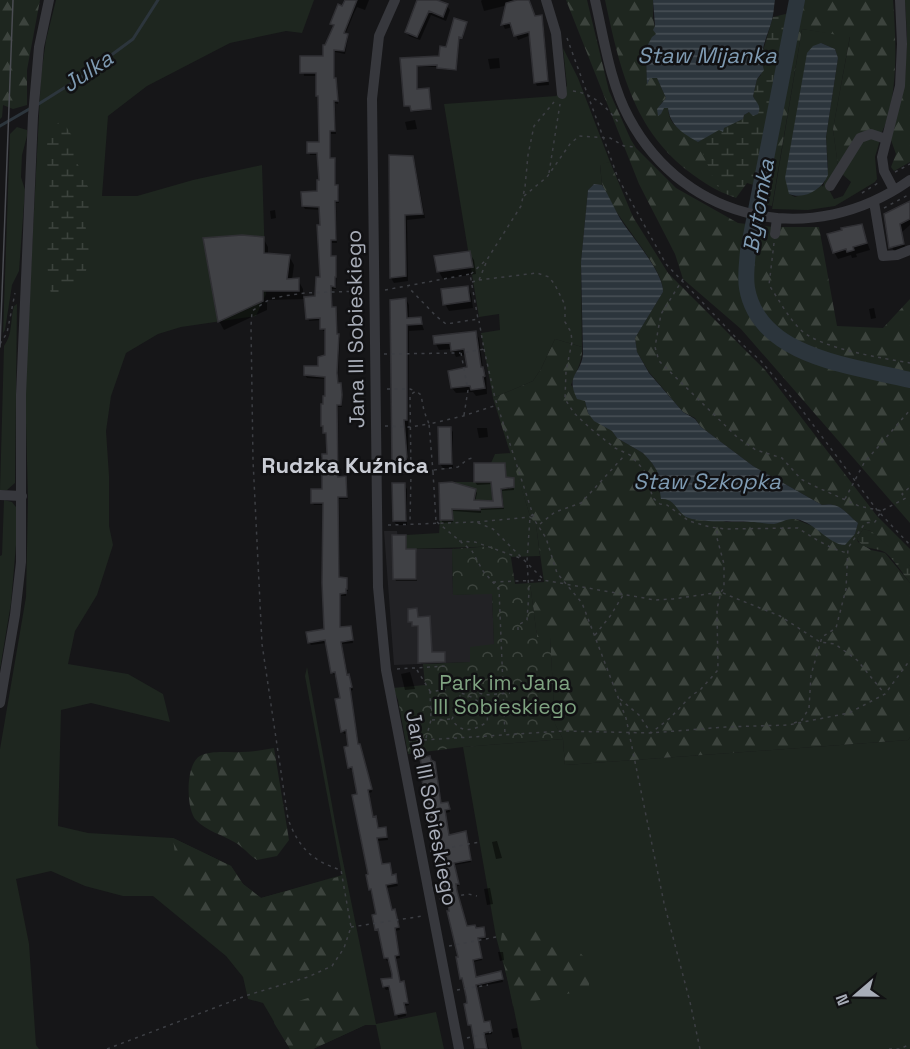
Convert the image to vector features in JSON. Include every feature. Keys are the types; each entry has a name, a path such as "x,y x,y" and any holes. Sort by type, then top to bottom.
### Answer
{"street":[{"name":"Jana III Sobieskiego","path":"394,0 379,36 372,99 378,587 386,670 458,1044"},
{"path":"546,0 556,33 562,94"},
{"path":"596,0 615,84 627,116 651,151 683,184 732,208 774,218 797,219 830,216 874,202 910,180"},
{"path":"894,190 882,166 882,158 900,86 902,44 900,0"},
{"path":"0,703 20,577 21,395 33,116 39,47 48,4"},
{"path":"830,186 860,138 871,134 886,139"},
{"path":"874,202 883,256 897,255 910,250"},
{"path":"774,218 775,234"},
{"path":"0,495 22,496"}],"path":[{"path":"565,31 618,178 666,264 761,361 877,510"},
{"path":"584,93 606,106 623,128"},
{"path":"549,175 562,94"},
{"path":"479,280 488,258 521,206 534,126 562,94"},
{"path":"523,197 549,175 570,144 579,136 610,138 624,146 638,147"},
{"path":"860,195 910,164"},
{"path":"775,234 769,285 800,329 828,344 910,363"},
{"path":"107,1049 248,995 308,977 332,966 344,948 351,927 341,870 325,865 310,855 295,836 288,819 262,644 253,460 252,311 270,299 305,293 374,291 408,287 470,274 488,258"},
{"path":"471,282 537,273 549,277 565,305 565,322 571,332 572,342 566,371 565,399 574,413 591,429 644,470 653,498 660,504 667,505 689,521 710,527 725,529 798,528 807,536 820,540 841,552 849,553"},
{"path":"470,274 484,349 498,405 535,521"},
{"path":"682,280 660,314 655,346 659,361 737,437 756,450 782,458 801,479 844,500 881,512 910,545"},
{"path":"0,344 7,333 16,291 25,286"},
{"path":"408,287 447,324 478,319"},
{"path":"376,354 461,353 484,349"},
{"path":"461,353 468,390 463,416"},
{"path":"376,389 410,389 421,395 429,424 437,522 472,551 483,572 499,590 505,735"},
{"path":"410,523 410,395 416,391"},
{"path":"376,426 410,427 429,424 498,405"},
{"path":"844,500 864,463 910,410"},
{"path":"539,524 555,513 581,503 626,454"},
{"path":"377,474 411,473 458,467 473,458"},
{"path":"788,725 802,720 809,708 811,675 820,642 822,637 836,628 846,589 848,548 865,523 875,522 881,512 906,498 902,494 910,487"},
{"path":"518,630 518,625 527,620 529,592 525,560 530,518 533,514"},
{"path":"378,525 530,518 539,524 557,573 582,603 619,698 664,903 700,1049"},
{"path":"476,522 493,529 543,580"},
{"path":"651,733 701,689 718,670 717,609 724,588 724,564 717,538 717,527"},
{"path":"459,541 475,542 525,560"},
{"path":"493,582 543,580 655,600 721,592 780,616 820,642 835,644 857,660 885,694"},
{"path":"594,636 624,594"},
{"path":"399,741 595,730 651,733 788,725 849,713 885,694 910,660"},
{"path":"386,670 447,666"},
{"path":"417,668 430,692 431,720 425,740"},
{"path":"452,718 459,704 461,687"},
{"path":"430,692 461,687 485,695 510,693"},
{"path":"452,718 462,730 477,728 487,722 487,712 480,703 461,693"},
{"path":"619,698 639,715 651,733"},
{"path":"431,720 452,718"},
{"path":"411,806 442,800"},
{"path":"420,853 480,842"},
{"path":"430,900 468,894 477,896"},
{"path":"351,927 432,914"},
{"path":"439,948 496,937"},
{"path":"448,992 488,985"},
{"path":"458,1044 491,1032"},
{"path":"889,1049 900,1049 910,1044"}],"shaded area":[{"path":"384,531 397,531 399,549 452,549 453,595 492,593 494,644 470,662 394,665"}],"green space":[{"path":"0,0 40,0 27,70 27,105 13,109 3,105 0,119"},
{"path":"56,0 314,0 302,33 286,31 230,43 147,86 108,116 102,196 137,196 193,180 262,165 266,294 256,316 181,327 158,334 126,353 111,396 106,431 109,526 113,545 97,595 75,631 68,664 128,674 163,694 170,722 91,703 61,710 58,826 88,833 173,838 231,866 243,884 261,898 342,875 305,676 307,667 336,827 376,1024 436,1012 444,1049 381,1049 376,1025 365,1025 313,1049 290,1049 263,1003 248,999 243,977 226,956 153,896 123,896 85,886 51,871 16,879 29,944 36,1045 39,1049 0,1049 0,749 26,597 28,499 25,385 41,76 46,40"},
{"path":"566,0 587,0 609,91 631,140 636,148 676,188 738,223 773,227 819,227 837,326 883,328 910,299 910,523 741,329 683,279 675,254 639,184"},
{"path":"605,0 653,0 656,34 646,56 647,83 650,78 657,78 666,98 660,105 668,108 674,125 700,145 721,192 693,175 671,156 653,135 628,86"},
{"path":"799,0 893,0 894,85 882,132 869,132 838,166 833,129 850,37 802,29 772,206 763,204 762,199 775,135 775,118"},
{"path":"905,0 910,0 910,162 894,171 891,167 896,154 891,140 905,80 907,35"},
{"path":"794,12 757,186 747,183 736,198 721,192 698,142 713,132 743,119 744,115 749,112 756,102 753,96 757,79 761,75 762,54 773,17"},
{"path":"802,29 850,36 833,129 838,166 826,184 834,199 843,196 851,182 842,174 858,145 869,138 880,140 875,157 877,179 835,206 808,210 772,209","holes":["821,43 835,49 838,58 826,137 828,168 823,187 822,185 795,197 789,194"]},
{"path":"563,48 578,78 610,162 600,165 602,185 594,184 588,190 581,262 582,347 555,339 533,381 493,398 481,333 500,330 499,314 479,317 444,104 556,96 567,86"},
{"path":"62,120 72,136 75,158 88,187 91,202 85,223 89,250 86,271 62,298 52,298 47,259 50,195 47,145 51,130"},
{"path":"17,127 27,130 21,177 25,190 19,271 12,285 3,333 10,134"},
{"path":"610,162 633,217 668,273 765,370 877,516 910,549 910,566 871,531 863,529 857,539 871,550 885,553 910,583 910,737 908,740 565,765 563,739 555,724 550,637 537,637 530,583 544,582 536,525 530,516 493,398 533,381 555,339 582,347 580,361 571,385 585,401 588,413 612,431 617,438 643,453 657,471 659,492 673,502 686,516 706,521 717,519 726,522 759,522 793,518 819,529 841,545 855,534 858,523 838,506 822,505 753,466 701,427 695,418 683,412 649,372 637,352 635,338 663,292 661,281 647,255 607,196 602,183 600,164"},
{"path":"17,304 15,483 7,490 0,490 4,346 10,331 14,306"},
{"path":"511,453 530,516 536,524 540,556 511,557 509,546 405,549 406,535 439,533 440,520 452,520 452,482 506,482 505,463 491,463 495,454"},
{"path":"4,500 12,502 16,507 16,545 11,603 0,669 0,556 2,555"},
{"path":"863,529 871,531 906,561 910,566 910,583 886,553 860,543 857,539"},
{"name":"Park im. Jana III Sobieskiego","path":"509,545 515,584 530,583 537,637 550,637 555,724 563,739 408,754 398,700 393,688 425,685 423,664 470,662 470,647 494,644 492,594 453,595 452,549"},
{"path":"910,737 910,1049 522,1049 509,985 496,937 463,747 563,739 565,765 908,740"},
{"path":"274,748 289,840 277,856 257,860 236,843 196,820 190,807 190,777 195,761 205,754 249,752"},
{"path":"173,838 231,866 243,884 261,898 338,877 347,924 341,942 327,961 309,970 261,983 260,975 219,928 181,904"},
{"path":"526,928 545,929 550,947 570,948 580,953 588,967 589,989 513,1006 500,945 502,933"},
{"path":"351,987 365,1025 313,1049 290,1049 274,1023 278,1011 302,1000"}],"water":[{"name":"Staw Mijanka","path":"653,0 775,0 763,49 764,70 757,79 753,96 759,106 758,114 753,116 749,112 744,115 743,119 724,128 723,132 719,130 698,142 675,125 668,108 664,108 658,116 657,109 666,98 657,78 650,78 647,85 645,50 656,34 653,30 655,26"},
{"path":"821,43 835,49 838,58 826,137 828,175 817,189 806,195 795,196 789,194 785,178 807,53 813,46"},
{"name":"Staw Szkopka","path":"594,184 602,185 623,223 654,266 662,285 663,292 635,338 637,352 649,373 683,412 753,466 822,505 838,506 858,523 855,534 845,545 832,541 799,520 790,519 774,524 708,521 686,517 672,503 661,499 657,471 643,453 594,421 588,413 585,401 577,399 573,379 583,354 581,262 588,190"}],"building":[{"path":"345,0 357,0 344,33 348,34 344,51 334,50 334,78 336,78 338,101 334,101 335,131 330,131 330,158 335,158 335,185 338,185 338,201 335,201 336,240 331,240 331,256 336,256 336,277 335,287 331,286 332,307 336,307 337,334 339,334 337,373 342,395 341,405 337,405 338,477 346,476 347,497 338,497 339,577 347,578 346,593 340,594 340,627 351,626 353,640 341,642 347,675 349,674 352,687 350,688 358,744 360,744 372,789 368,790 373,817 376,816 378,828 386,827 387,837 377,838 382,864 390,863 392,875 396,874 397,883 386,885 399,927 395,928 399,955 395,956 400,982 404,981 408,1003 404,1003 406,1013 395,1015 389,986 383,987 381,979 392,978 392,974 388,958 384,958 378,929 375,930 372,915 376,914 371,889 369,890 366,875 368,874 352,795 357,794 352,767 348,768 344,747 348,746 346,730 341,732 335,699 340,698 335,672 331,673 325,640 308,643 306,632 324,629 323,503 311,503 311,489 322,489 322,454 327,454 326,433 323,433 323,426 321,426 325,377 304,375 304,366 318,366 318,357 325,355 325,329 320,329 320,318 306,319 304,297 315,296 316,277 320,277 317,225 320,225 319,207 302,206 301,192 317,191 317,180 319,180 317,153 307,153 307,142 319,142 318,96 316,96 316,73 300,73 300,56 323,56 323,45 334,25 330,24 338,4 342,6"},
{"path":"417,0 437,0 448,4 443,17 429,11 417,37 405,32"},
{"path":"529,0 535,16 542,15 548,81 534,83 529,32 514,36 510,23 501,25 506,3"},
{"path":"454,18 467,22 462,38 459,37 456,70 437,68 437,65 417,66 417,89 429,88 431,109 411,111 410,106 404,106 400,58 439,56 440,46 446,47"},
{"path":"389,155 413,156 423,214 405,215 406,276 390,278"},
{"path":"910,201 910,219 900,224 904,244 889,248 884,214"},
{"path":"862,224 867,243 853,247 854,250 847,252 846,249 833,253 827,234 842,230 841,228"},
{"path":"242,235 264,237 264,253 290,255 287,279 299,278 299,291 263,291 263,301 218,322 203,238"},
{"path":"470,251 473,267 437,272 434,256"},
{"path":"468,286 470,301 443,305 441,289"},
{"path":"406,298 407,318 421,317 422,324 407,325 407,420 404,420 407,457 405,465 392,465 390,300"},
{"path":"476,331 481,367 483,367 485,376 483,377 485,388 471,390 470,386 451,388 448,371 467,367 464,349 451,351 450,343 434,344 433,336"},
{"path":"438,427 451,427 452,464 439,464"},
{"path":"474,463 505,463 506,477 514,478 514,487 501,489 503,507 480,508 480,510 452,509 453,520 440,520 439,483 452,482 476,489 474,500 493,501 491,482 474,482"},
{"path":"392,483 405,483 406,521 393,521"},
{"path":"392,535 406,535 406,549 416,549 416,579 393,579"},
{"path":"417,608 418,617 430,616 432,652 445,652 445,662 418,663 418,626 412,626 412,622 408,622 408,609"},
{"path":"430,756 435,762 441,803 448,802 450,809 445,810 449,835 466,831 471,860 454,863 459,884 456,884 457,891 467,926 484,927 485,937 478,938 482,958 473,960 476,977 501,971 503,979 476,985 484,1022 490,1021 492,1031 484,1033 487,1049 475,1049 471,1025 468,1025 464,1004 467,1003 466,996 462,978 460,979 456,957 458,957 447,911 449,911 447,897 438,865 441,865 435,837 433,837 426,790 424,791 420,769 422,769 420,758"}],"waterway":[{"name":"Julka","path":"37,105 83,76 133,39 158,0"},
{"name":"Bytomka","path":"797,0 748,251 747,288 755,311 770,330 789,344 837,363 910,380"},
{"name":"Julka","path":"0,126 31,108"},
{"name":"Bytomka","path":"752,227 760,228"}],"tram line":[{"path":"0,347 13,0"}],"district":[{"name":"Rudzka Kuźnica","path":"345,465"}]}
